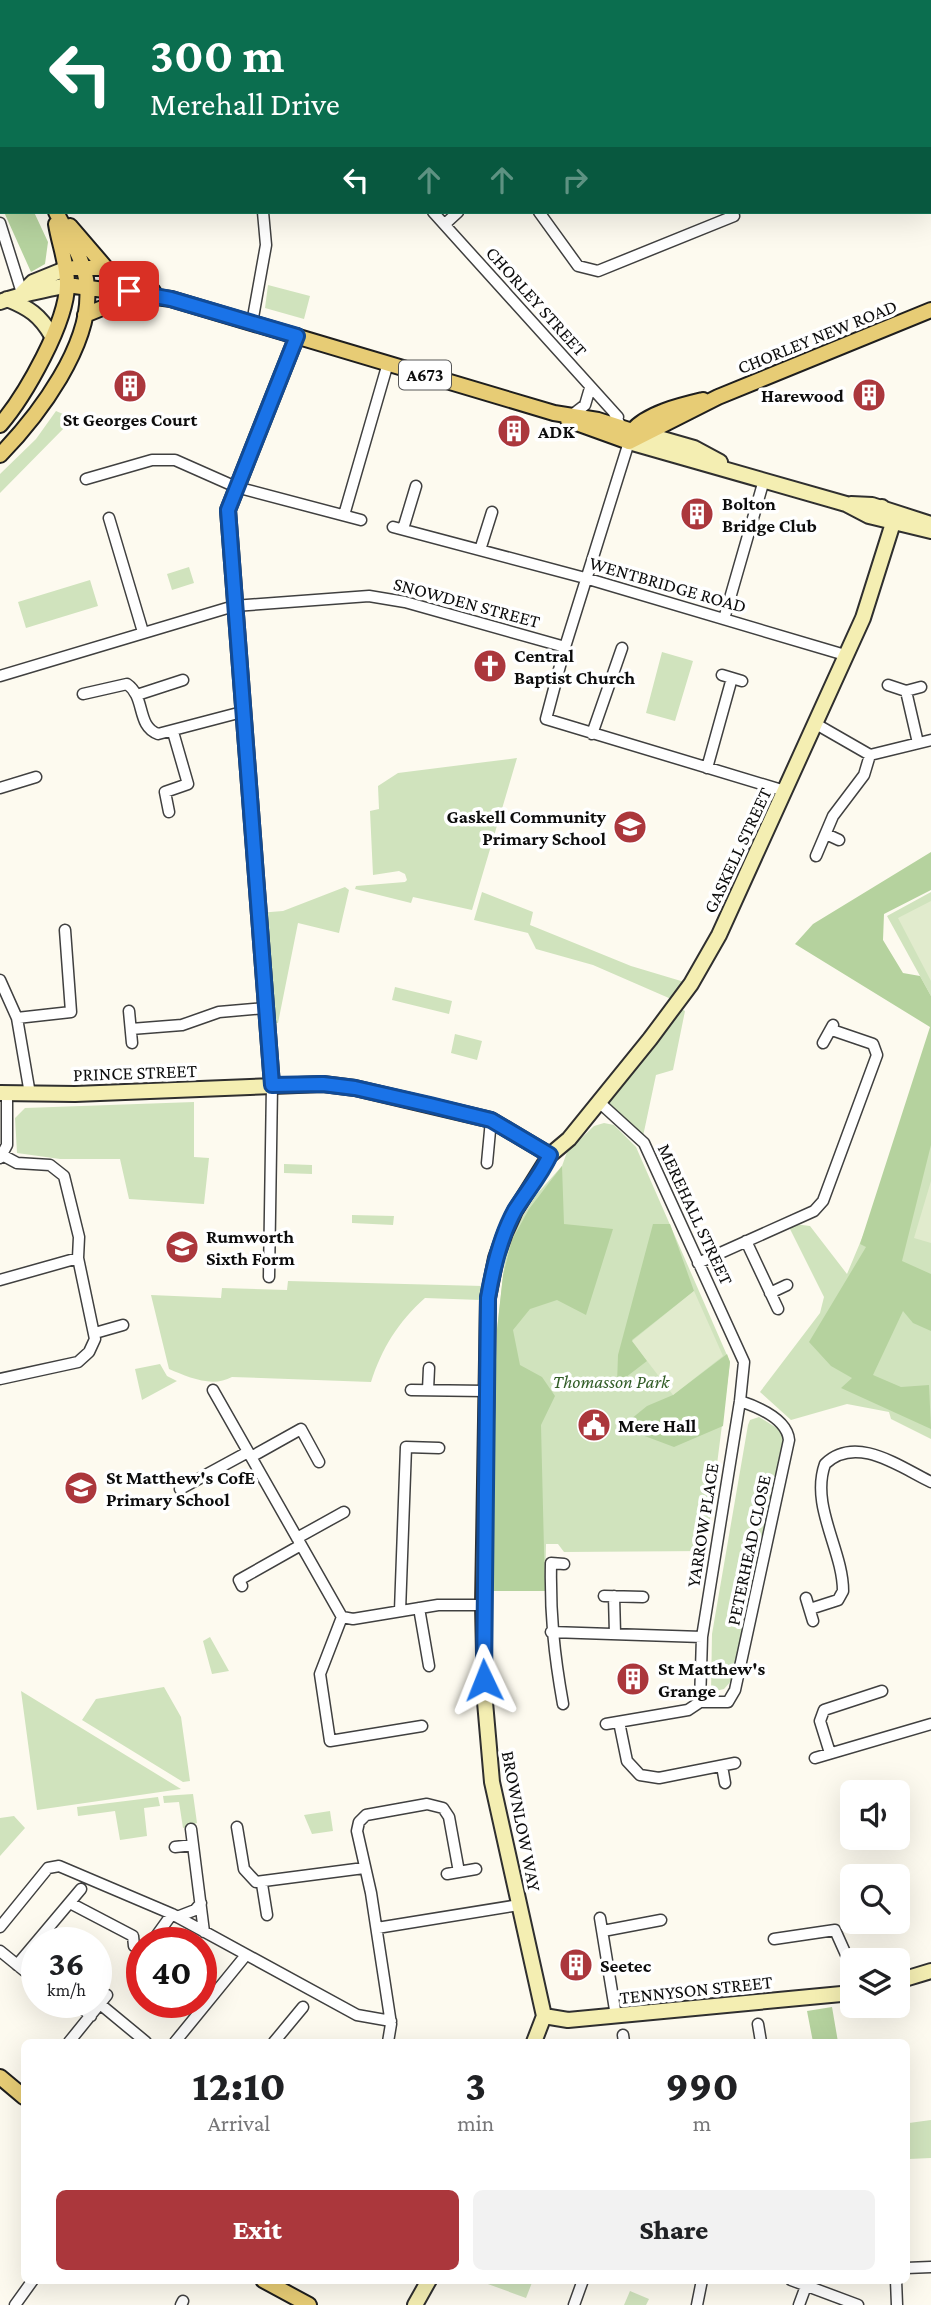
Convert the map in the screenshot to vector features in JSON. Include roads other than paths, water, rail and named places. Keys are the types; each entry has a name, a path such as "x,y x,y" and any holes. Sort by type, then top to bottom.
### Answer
{"main road":[{"path":"0,425 31,378 52,336 67,285 56,214"},
{"path":"0,455 49,397 72,352 85,315 87,286 82,267 57,214"},
{"path":"58,214 106,268"},
{"path":"65,269 82,267"},
{"name":"A673","path":"82,267 106,268 171,299"},
{"name":"A673","path":"67,285 171,299 554,413 632,433"},
{"name":"A673","path":"85,315 117,302 171,299"},
{"name":"CHORLEY NEW ROAD","path":"632,433 931,310"},
{"name":"A673","path":"554,413 591,431 632,433"},
{"path":"0,2077 21,2094"},
{"path":"274,2284 309,2305"}],"street":[{"path":"252,323 266,245 263,214"},
{"name":"CHORLEY STREET","path":"435,214 632,433"},
{"path":"445,224 456,214"},
{"path":"540,214 578,266 598,271 734,216"},
{"path":"0,223 22,293"},
{"path":"4,301 22,293 33,282 65,269"},
{"path":"22,293 36,294 67,285"},
{"path":"4,301 30,309 41,317 52,336"},
{"path":"269,1277 272,1085 228,510 297,336"},
{"path":"344,515 388,363"},
{"path":"571,416 586,405 590,388"},
{"path":"785,792 547,719 565,647 632,433 764,480 846,504 883,508 928,524"},
{"path":"86,479 161,459 175,460 236,487 361,520"},
{"path":"724,619 764,480"},
{"name":"WENTBRIDGE ROAD","path":"416,486 398,528 586,578 845,655"},
{"path":"846,504 896,527 928,524"},
{"path":"883,508 892,516 896,527"},
{"path":"480,550 492,512"},
{"path":"109,519 144,632"},
{"name":"GASKELL STREET","path":"550,1155 569,1139 600,1103 656,1031 705,961 863,618 896,527"},
{"name":"SNOWDEN STREET","path":"0,676 234,606 383,596 565,647"},
{"path":"592,734 621,660 622,648"},
{"path":"707,768 732,678"},
{"path":"137,695 183,681"},
{"path":"83,694 121,683 132,687 149,730 158,734 242,712"},
{"path":"888,685 906,691 921,687"},
{"path":"906,691 918,743"},
{"path":"816,724 870,755 931,740"},
{"path":"169,812 165,792 188,784 173,732"},
{"path":"816,856 833,816 864,775 870,755"},
{"path":"0,788 36,777"},
{"path":"826,834 839,839"},
{"path":"17,1018 71,1012 65,930"},
{"path":"0,979 17,1018 30,1094"},
{"path":"131,1029 182,1025 219,1012 265,1008"},
{"path":"129,1011 132,1042"},
{"path":"698,1263 818,1209 823,1202 877,1055 873,1044 832,1027 823,1043"},
{"name":"PRINCE STREET","path":"3,1093 323,1084 355,1088 491,1120 550,1155"},
{"path":"0,1379 78,1362 93,1346 95,1333 78,1258 79,1237 64,1176 50,1165 17,1163 2,1157 8,1139 3,1093"},
{"name":"MEREHALL STREET","path":"600,1103 644,1143 741,1354"},
{"path":"488,1163 491,1120"},
{"path":"476,1147 489,1149"},
{"name":"BROWNLOW WAY","path":"544,2016 492,1782 485,1702 483,1605 488,1298 496,1258 515,1211 550,1155"},
{"path":"800,1217 810,1226"},
{"path":"747,1241 778,1309"},
{"path":"0,1280 78,1258"},
{"path":"770,1293 787,1285"},
{"path":"95,1333 123,1325"},
{"name":"YARROW PLACE","path":"700,1702 702,1637 740,1401 744,1370 741,1354"},
{"path":"428,1390 429,1368"},
{"path":"213,1390 342,1617 353,1619 419,1608 483,1605"},
{"path":"411,1390 486,1391"},
{"name":"PETERHEAD CLOSE","path":"700,1702 728,1702 735,1690 789,1440 784,1426 757,1406 740,1401"},
{"path":"180,1489 301,1429 319,1462"},
{"path":"400,1611 406,1447 439,1448"},
{"path":"810,1609 838,1600 843,1591 825,1510 822,1472 825,1464 836,1457 866,1451 931,1482"},
{"path":"242,1586 239,1580 340,1514 342,1529"},
{"path":"563,1704 551,1632 551,1563 564,1564"},
{"path":"615,1634 609,1597 643,1597"},
{"path":"806,1598 813,1621"},
{"path":"419,1608 429,1666"},
{"path":"342,1617 320,1674 330,1741 422,1726"},
{"path":"551,1632 702,1637"},
{"path":"830,1753 821,1713 828,1708 882,1691"},
{"path":"606,1724 688,1710 700,1702"},
{"path":"619,1723 627,1761 640,1775 659,1778 735,1763"},
{"path":"815,1758 931,1724"},
{"path":"722,1766 725,1783"},
{"path":"388,2039 391,2021 378,1933 357,1831 362,1818 433,1804 448,1814 459,1872"},
{"path":"237,1827 246,1875 262,1884 364,1868"},
{"path":"191,1829 203,1927"},
{"path":"175,1847 193,1845"},
{"path":"0,1927 54,1866 175,1915 195,1927"},
{"path":"447,1874 476,1869"},
{"path":"262,1884 267,1915"},
{"path":"17,1965 81,1889"},
{"path":"70,1903 126,1934"},
{"path":"164,1927 175,1915 195,1910 201,1903"},
{"path":"378,1933 519,1905"},
{"path":"600,1919 616,2016"},
{"path":"603,1931 661,1920"},
{"path":"774,1939 835,1930 843,1948"},
{"path":"217,1939 357,2015 391,2021"},
{"path":"0,1951 21,1968"},
{"path":"177,2039 246,1955"},
{"path":"910,1977 931,1971"},
{"name":"TENNYSON STREET","path":"544,2016 568,2021 840,1994"},
{"path":"278,2038 303,2007"},
{"path":"112,2014 142,2039"},
{"path":"535,2039 544,2016"},
{"path":"72,2039 89,2018"},
{"path":"758,2024 760,2039"},
{"path":"910,2268 931,2267"},
{"path":"15,2305 30,2284"},
{"path":"415,2305 427,2284"},
{"path":"574,2305 582,2284"},
{"path":"697,2305 701,2284"},
{"path":"799,2305 803,2284"},
{"path":"806,2284 858,2305"},
{"path":"896,2284 897,2305"}],"place":[{"name":"St Georges Court","path":"130,386"},
{"name":"Harewood","path":"869,395"},
{"name":"ADK","path":"514,431"},
{"name":"Bolton Bridge Club","path":"697,514"},
{"name":"Central Baptist Church","path":"490,666"},
{"name":"Gaskell Community Primary School","path":"630,827"},
{"name":"Rumworth Sixth Form","path":"182,1247"},
{"name":"Mere Hall","path":"594,1425"},
{"name":"St Matthew's CofE Primary School","path":"81,1488"},
{"name":"St Matthew's Grange","path":"633,1679"},
{"name":"Seetec","path":"576,1965"}],"park label":[{"name":"Thomasson Park","path":"611,1381"}]}
